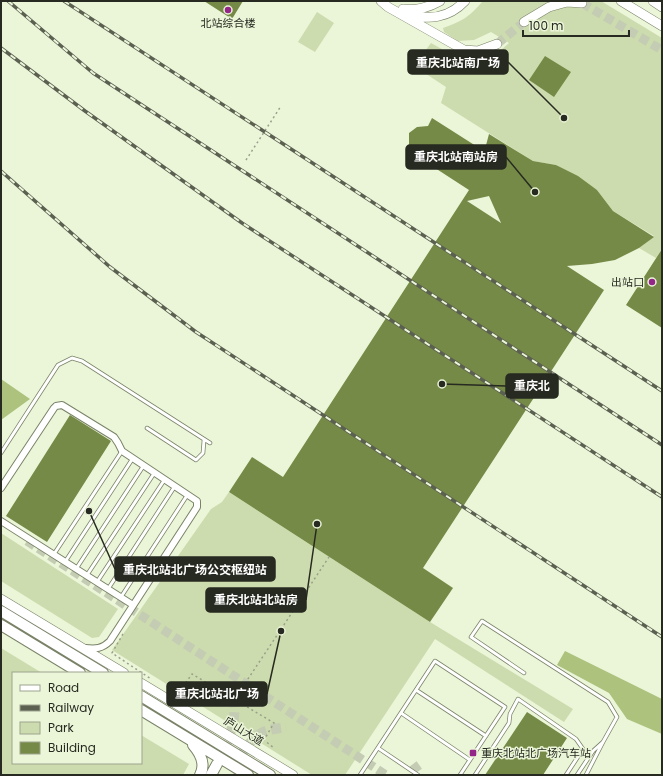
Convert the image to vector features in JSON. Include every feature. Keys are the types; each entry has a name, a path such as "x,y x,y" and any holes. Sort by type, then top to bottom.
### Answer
{"main road":[{"path":"1,611 101,672"},
{"path":"1,625 78,672"},
{"path":"142,697 270,775"},
{"path":"142,711 248,775"},
{"path":"187,737 201,754 202,771 200,775"},
{"path":"211,775 217,764"}],"street":[{"path":"378,1 464,50 478,51 497,44"},
{"path":"384,4 410,10 440,1"},
{"path":"384,4 416,16 433,18 455,10 465,1"},
{"path":"621,1 662,26"},
{"path":"653,1 662,7"},
{"path":"524,22 549,7 567,2 582,3"},
{"path":"1,488 56,406 62,405 114,437 122,451 198,501 197,507 134,605 106,645 96,649 84,648"},
{"path":"1,521 134,605"},
{"path":"1,598 122,672"},
{"name":"庐山大道","path":"142,684 293,775"}],"lane":[{"path":"1,453 58,365 72,358 82,361 210,443"},
{"path":"147,428 196,460 203,453 204,440"},
{"path":"54,554 122,451"},
{"path":"65,562 133,458"},
{"path":"76,569 144,465"},
{"path":"87,575 155,472"},
{"path":"97,582 165,479"},
{"path":"108,589 175,486"},
{"path":"121,597 188,494"},
{"path":"524,673 471,637 482,621 608,702 617,717 586,775"},
{"path":"360,775 435,661 505,707 460,775"},
{"path":"416,690 486,736"},
{"path":"476,775 509,723 510,714 518,700 576,739 583,749 566,775"},
{"path":"401,713 470,760"},
{"path":"577,775 593,751 604,742"},
{"path":"378,748 418,775"}],"path":[{"path":"246,160 281,106"},
{"path":"234,700 329,557"},
{"path":"123,634 112,653 140,672"},
{"path":"142,673 151,679"},
{"path":"176,696 192,674 274,723 264,740 274,748"},
{"path":"174,683 182,688"}],"green space":[{"path":"483,1 601,1 662,38 662,249 656,258 639,248 654,236 613,211 597,190 556,165 533,161 441,103 446,87 414,66 431,43 463,61 493,57 509,43 491,32 474,40 458,41 444,32 443,28 465,18"},
{"path":"317,12 334,23 315,52 298,42"},
{"path":"1,379 30,399 1,420"},
{"path":"229,492 430,622 573,709 564,722 435,639 345,775 312,775 112,650 211,509 222,502"},
{"path":"1,533 118,609 99,637 92,638 1,581"},
{"path":"1,648 40,672 12,672 12,764 142,764 142,736 189,764 183,775 1,775"},
{"path":"565,651 662,699 662,734 627,719 609,693 557,665"}],"building":[{"name":"北站综合楼","path":"204,1 243,1 232,19"},
{"path":"545,56 571,72 554,97 529,80"},
{"path":"432,118 476,146 485,149 489,134 533,161 556,165 578,176 597,190 613,211 654,237 639,248 615,260 567,266 604,290 423,568 453,588 430,622 229,492 252,457 283,477 469,190 415,155 409,147 409,133 417,127 428,126","holes":["489,196 501,223 467,201"]},
{"name":"出站口","path":"662,249 662,328 626,305"},
{"path":"70,415 111,441 47,542 6,516"},
{"path":"527,712 567,738 543,775 485,775"}],"tunnel":[{"path":"582,3 662,50"},
{"path":"497,44 524,22"},
{"path":"27,541 386,775"},
{"path":"217,764 230,735 234,719 234,704 226,687"},
{"path":"230,771 246,748 260,734 286,727"},
{"path":"413,764 421,775"}],"railway":[{"path":"8,1 93,73 662,445"},
{"path":"64,1 662,391"},
{"path":"1,48 85,111 242,223 662,497"},
{"path":"1,171 110,267 196,332 662,637"}],"place":[{"name":"北站综合楼","path":"228,10"},
{"name":"重庆北站南广场","path":"564,118"},
{"name":"重庆北站南站房","path":"535,192"},
{"name":"出站口","path":"652,282"},
{"name":"重庆北","path":"442,384"},
{"name":"重庆北站北广场公交枢纽站","path":"89,511"},
{"name":"重庆北站北站房","path":"317,524"},
{"name":"重庆北站北广场","path":"281,631"},
{"name":"重庆北站北广场汽车站","path":"473,753"}]}
